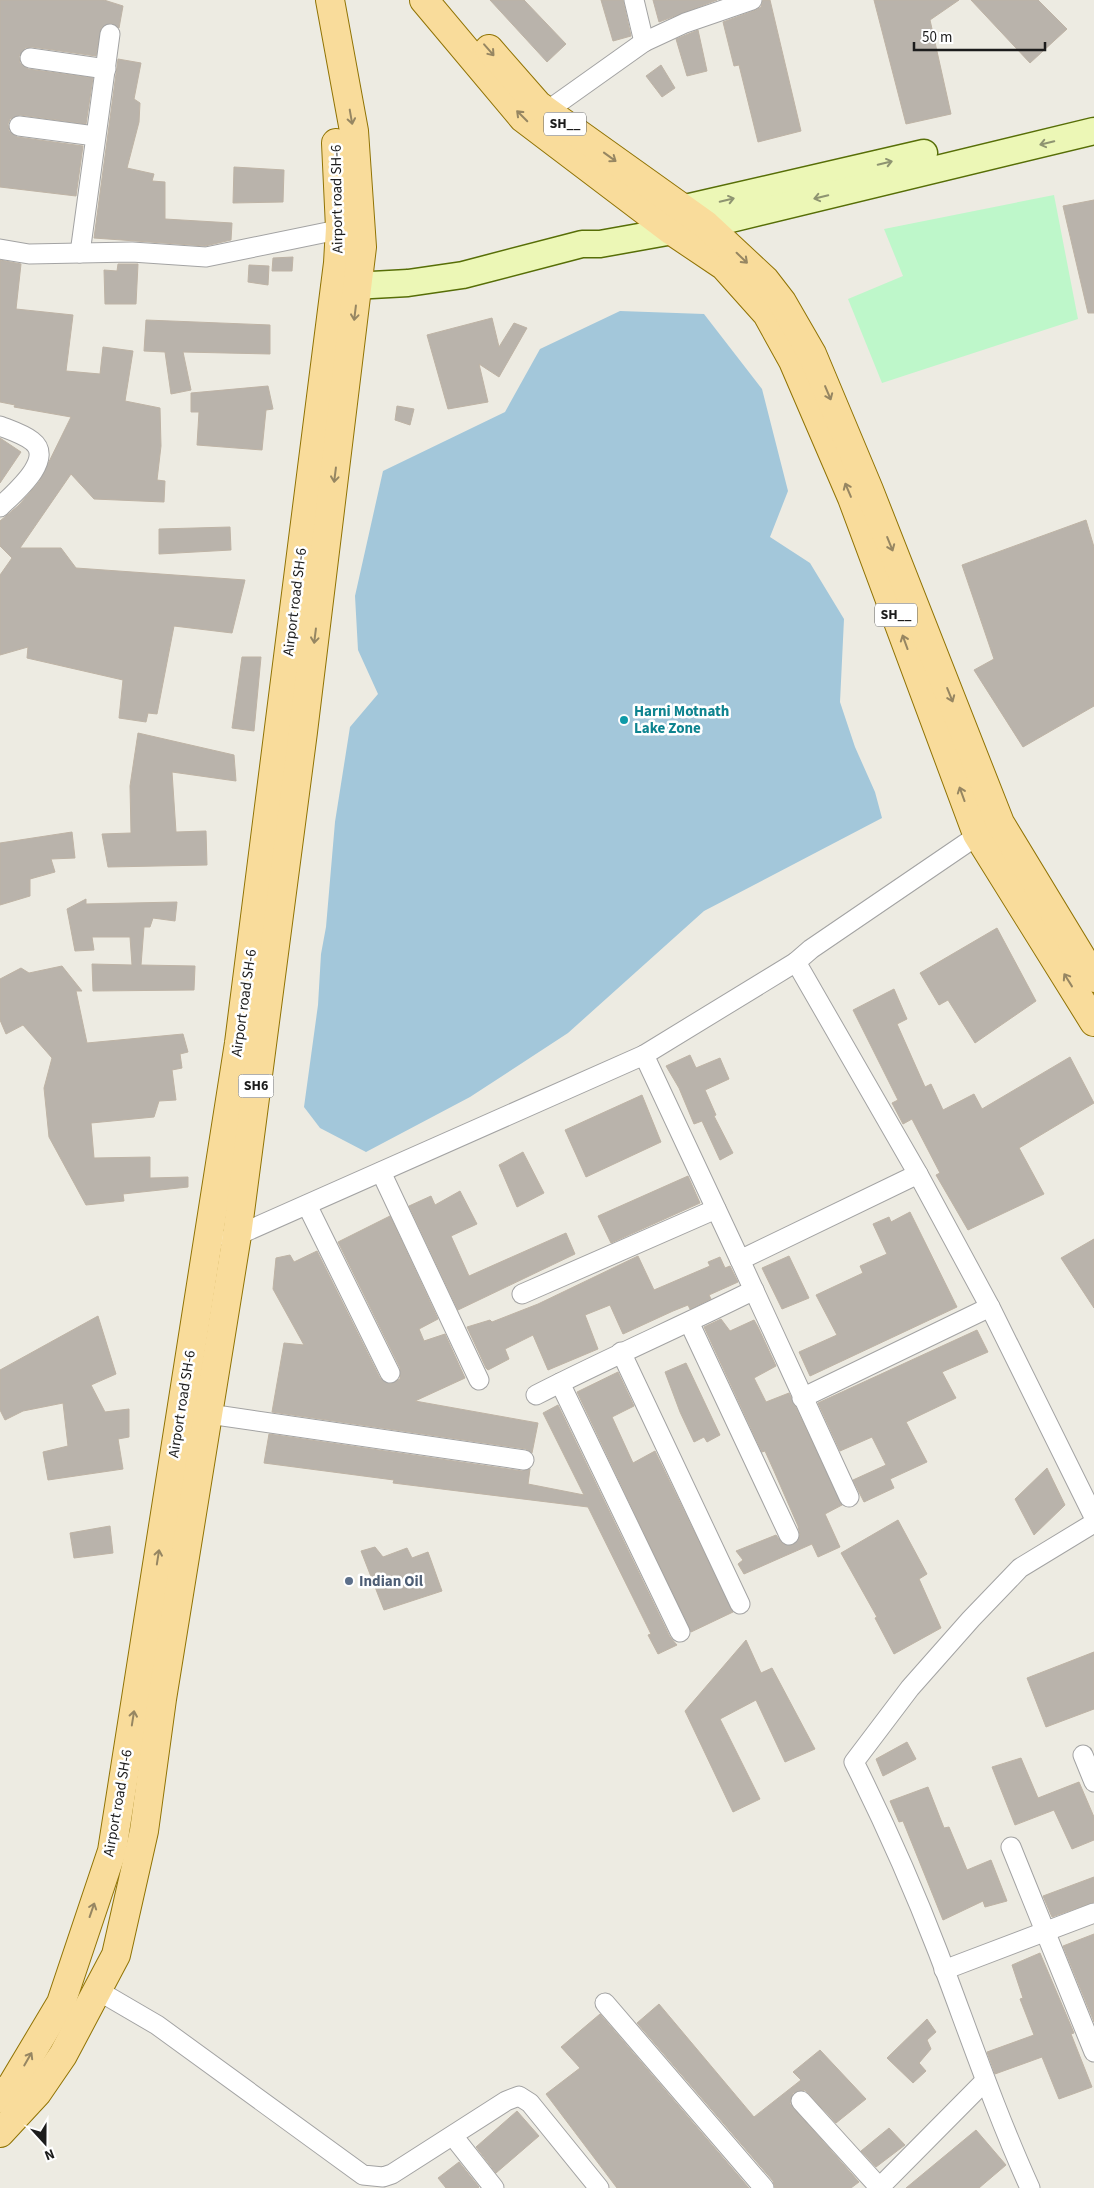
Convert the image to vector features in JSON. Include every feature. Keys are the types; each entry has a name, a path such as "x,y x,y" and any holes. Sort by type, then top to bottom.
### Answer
{"main road":[{"name":"Airport road SH-6","path":"312,0 322,43 350,227"},
{"name":"SH6","path":"0,2133 37,2093 63,2055 116,1956 144,1831 162,1699 237,1235 291,730 346,286 362,247 350,227 354,131 330,0"},
{"name":"SH__","path":"424,0 523,118 669,219 706,225"},
{"name":"SH__","path":"446,0 538,105 724,266 766,314 793,361 852,498 988,828 1094,1022"},
{"path":"346,286 463,275 582,244 600,244 669,219 1094,113"},
{"path":"706,225 1094,131"},
{"path":"706,225 765,280 799,328 812,354 869,490 988,828 1094,978"},
{"name":"Airport road SH-6","path":"0,2098 12,2086 61,2003 112,1851 239,1043 291,730"}],"street":[{"path":"634,0 644,42"},
{"path":"547,111 644,42 685,23 752,0"},
{"path":"80,253 110,34"},
{"path":"30,58 106,69"},
{"path":"19,126 95,136"},
{"path":"0,249 29,254 132,252 206,257 350,227"},
{"path":"0,426 33,442 39,452 39,461 34,471 0,507"},
{"path":"207,1248 644,1055 796,962 811,949 988,828"},
{"path":"796,962 918,1174 990,1307 1094,1517"},
{"path":"644,1055 849,1497"},
{"path":"381,1172 479,1380"},
{"path":"740,1260 918,1174"},
{"path":"307,1205 390,1373"},
{"path":"522,1294 716,1210"},
{"path":"536,1395 620,1352 689,1322 754,1290"},
{"path":"802,1398 990,1307"},
{"path":"689,1322 789,1535"},
{"path":"620,1352 740,1604"},
{"path":"560,1383 680,1632"},
{"path":"209,1414 524,1460"},
{"path":"1030,2188 1002,2126 944,1970 882,1816 854,1762 910,1688 971,1618 1020,1568 1094,1522"},
{"path":"1083,1754 1094,1782"},
{"path":"1011,1847 1094,2052"},
{"path":"944,1970 1094,1914"},
{"path":"97,1990 157,2025 363,2174 388,2182 392,2174 506,2101 519,2096 530,2103 599,2188"},
{"path":"605,2003 764,2188"},
{"path":"801,2101 879,2188 985,2081"},
{"path":"453,2136 494,2188"}],"green space":[{"path":"1054,195 1078,319 882,383 848,299 903,276 884,229"}],"water":[{"path":"620,311 704,314 762,389 788,491 770,537 810,563 844,619 840,702 855,747 875,792 882,818 704,911 568,1033 470,1097 366,1152 320,1128 304,1107 318,1005 321,954 326,927 335,822 350,727 378,694 358,650 355,596 383,471 505,412 540,349"}],"building":[{"path":"0,0 104,0 123,6 119,28 111,23 101,28 96,56 32,47 25,48 19,56 20,63 28,69 93,78 86,124 20,115 10,119 8,124 9,131 17,137 83,146 76,196 0,187"},
{"path":"490,0 524,0 566,44 547,62"},
{"path":"601,0 623,0 631,36 613,41"},
{"path":"653,0 717,0 659,22"},
{"path":"763,0 770,0 801,131 758,142 739,65 734,66 723,22 756,10 761,7"},
{"path":"874,0 959,0 930,20 951,114 906,124"},
{"path":"971,0 1038,0 1067,29 1030,63"},
{"path":"698,30 707,71 687,76 676,39"},
{"path":"118,59 141,63 134,99 140,103 139,122 127,168 154,174 152,181 165,182 165,219 232,223 231,240 205,246 94,238"},
{"path":"661,65 675,88 662,97 646,76"},
{"path":"234,167 284,170 283,202 233,203"},
{"path":"1094,200 1094,313 1088,313 1063,206"},
{"path":"293,257 292,271 272,271 273,258"},
{"path":"0,260 21,264 16,309 73,315 66,371 100,374 103,347 133,351 125,401 160,408 161,446 157,480 165,481 164,502 94,499 71,474 20,548 61,548 76,568 245,580 232,633 174,626 157,714 148,713 146,722 119,718 123,680 27,658 28,647 0,655 0,575 12,558 0,546 0,521 19,505 39,482 71,417 14,407 15,405 0,402"},
{"path":"118,264 138,264 136,304 105,304 104,270 117,271"},
{"path":"249,265 269,266 268,285 248,282"},
{"path":"492,318 499,347 514,323 527,328 499,377 479,364 488,402 448,409 427,335"},
{"path":"146,320 270,325 270,354 183,352 191,390 171,394 165,352 144,351"},
{"path":"268,386 273,409 266,410 262,450 197,445 199,412 191,412 191,393"},
{"path":"397,406 414,409 410,425 395,420"},
{"path":"0,438 21,452 0,483"},
{"path":"1086,520 1094,547 1094,706 1023,747 974,670 994,659 962,565"},
{"path":"230,527 231,550 159,554 159,529"},
{"path":"242,657 261,657 254,731 232,728"},
{"path":"138,733 234,755 236,781 172,772 176,832 206,831 207,865 108,867 102,834 131,833 130,786"},
{"path":"72,832 75,858 51,859 55,872 30,879 30,896 0,905 0,843"},
{"path":"86,899 86,904 177,902 175,921 153,918 150,927 144,927 141,965 195,966 194,990 93,991 92,964 132,965 130,937 92,937 94,950 75,951 67,909"},
{"path":"997,928 1036,1001 975,1043 948,1000 939,1005 920,973"},
{"path":"62,966 82,991 76,991 87,1043 183,1034 188,1052 180,1054 182,1068 172,1070 176,1100 159,1101 154,1117 91,1123 94,1158 150,1157 150,1178 188,1177 188,1187 123,1194 124,1201 86,1205 49,1137 44,1088 52,1058 23,1025 6,1034 0,1020 0,979 21,968 29,973"},
{"path":"894,989 907,1019 897,1024 925,1087 931,1084 943,1110 974,1094 982,1109 1070,1057 1094,1103 1019,1148 1044,1194 968,1230 936,1175 940,1173 912,1119 903,1124 892,1103 898,1100 853,1010"},
{"path":"690,1055 696,1068 720,1058 729,1079 705,1090 716,1115 714,1116 733,1153 720,1160 702,1121 694,1124 679,1088 666,1066"},
{"path":"642,1095 661,1142 586,1177 565,1130"},
{"path":"523,1152 544,1193 517,1207 499,1165"},
{"path":"688,1176 700,1203 611,1243 598,1216"},
{"path":"460,1191 477,1224 451,1236 469,1276 566,1233 575,1254 458,1310 409,1206 431,1196 435,1205"},
{"path":"910,1212 957,1307 810,1376 799,1352 837,1335 816,1295 863,1273 860,1266 887,1254 873,1224 889,1217 891,1222"},
{"path":"390,1216 438,1319 419,1329 424,1341 445,1334 465,1378 415,1401 538,1423 532,1453 526,1449 272,1412 284,1343 304,1345 273,1289 276,1258 290,1255 294,1262 317,1251 380,1378 390,1384 400,1379 400,1368 338,1242"},
{"path":"1094,1239 1094,1308 1061,1258"},
{"path":"638,1256 654,1290 710,1266 708,1262 720,1257 725,1268 730,1266 738,1282 709,1295 711,1299 690,1309 688,1305 623,1334 610,1305 585,1315 598,1349 548,1370 533,1335 505,1349 509,1359 488,1370 486,1368 467,1327 490,1320 492,1322 538,1304"},
{"path":"789,1256 809,1298 782,1309 762,1268"},
{"path":"98,1316 116,1374 91,1385 105,1412 129,1409 129,1437 118,1439 123,1469 48,1480 43,1452 68,1446 63,1403 23,1411 5,1420 0,1410 0,1370"},
{"path":"721,1319 730,1331 754,1320 758,1327 776,1366 754,1378 766,1402 789,1393 842,1505 825,1514 840,1547 818,1557 812,1544 744,1574 738,1564 743,1560 736,1551 776,1535 783,1544 793,1545 800,1535 798,1526 765,1451 762,1452 704,1327"},
{"path":"977,1330 988,1352 942,1372 956,1398 906,1422 927,1462 890,1479 894,1488 864,1502 853,1480 886,1465 872,1437 840,1451 818,1403"},
{"path":"686,1363 720,1435 707,1442 704,1437 694,1442 665,1372"},
{"path":"618,1372 634,1406 612,1417 633,1463 655,1451 733,1612 691,1632 577,1392"},
{"path":"558,1405 670,1637 677,1645 658,1654 648,1635 651,1634 588,1507 393,1483 394,1480 264,1463 269,1434 522,1471 530,1469 528,1484 584,1495 543,1413"},
{"path":"1047,1468 1065,1505 1034,1535 1015,1499"},
{"path":"898,1520 927,1574 919,1579 941,1628 894,1654 875,1618 877,1617 841,1553"},
{"path":"110,1526 113,1553 74,1558 70,1533"},
{"path":"375,1547 383,1557 407,1548 412,1558 428,1552 442,1591 384,1610 361,1551"},
{"path":"746,1640 761,1673 772,1668 815,1749 785,1762 756,1700 720,1719 760,1799 733,1812 685,1711"},
{"path":"1094,1652 1094,1709 1046,1727 1027,1678"},
{"path":"907,1742 916,1759 883,1776 876,1759"},
{"path":"1021,1758 1038,1798 1079,1782 1094,1817 1094,1840 1072,1849 1054,1810 1015,1825 992,1767"},
{"path":"928,1787 944,1828 949,1827 967,1870 991,1860 1007,1901 985,1907 983,1901 943,1920 903,1821 899,1822 890,1801"},
{"path":"1094,1877 1094,1902 1052,1917 1043,1896"},
{"path":"1094,1934 1094,2022 1063,1946"},
{"path":"1040,1953 1074,2033 1071,2034 1092,2087 1059,2099 1042,2057 995,2074 987,2052 1034,2035 1020,1999 1023,1998 1012,1965"},
{"path":"659,2004 754,2117 801,2080 793,2072 820,2050 866,2099 836,2123 805,2090 793,2093 790,2104 859,2182 851,2188 775,2188 773,2181 637,2023"},
{"path":"600,2014 749,2188 617,2188 546,2094 580,2068 561,2047"},
{"path":"927,2019 936,2032 927,2040 931,2049 919,2063 926,2071 913,2083 887,2058"},
{"path":"517,2111 539,2136 496,2173 476,2147"},
{"path":"889,2128 905,2145 876,2167 861,2151"},
{"path":"976,2130 1006,2165 979,2188 906,2188"},
{"path":"459,2162 478,2188 446,2188 438,2178"}],"place":[{"name":"Harni Motnath Lake Zone","path":"624,720"},
{"name":"Indian Oil","path":"349,1581"}]}
